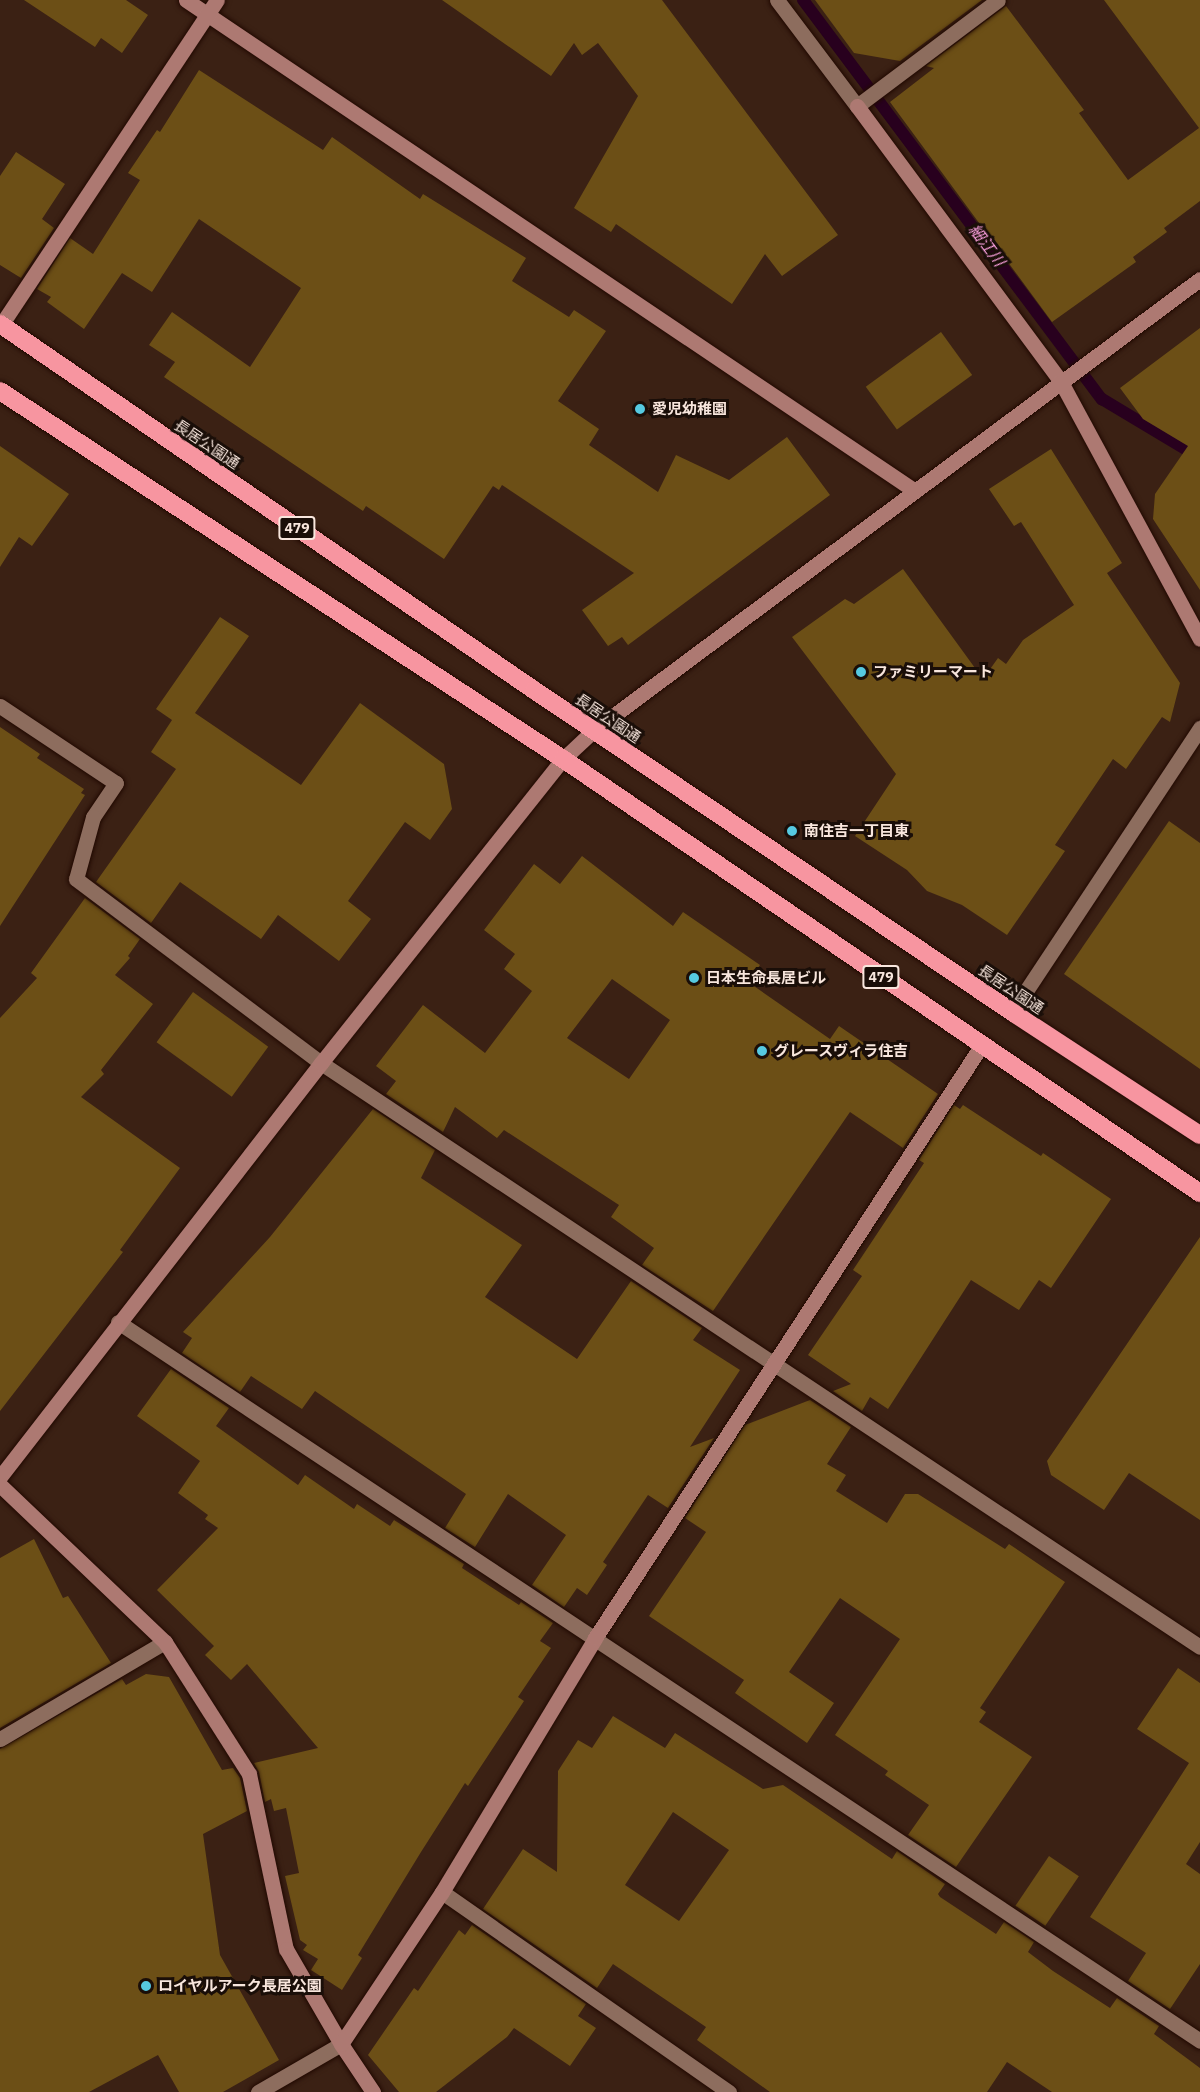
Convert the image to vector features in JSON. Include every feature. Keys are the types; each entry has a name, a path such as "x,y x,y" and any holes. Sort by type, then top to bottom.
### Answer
{"highway":[{"name":"長居公園通","path":"1,325 594,730 1012,1012 1200,1135"},
{"name":"479","path":"0,391 562,759 1200,1193"}],"street":[{"path":"186,0 915,491"},
{"path":"1,325 217,0"},
{"path":"777,0 1060,382 1200,639"},
{"path":"856,106 998,0"},
{"path":"0,1478 118,1322 562,759 594,730 1200,279"},
{"path":"0,706 116,783 93,817 76,879 321,1063 1200,1647"},
{"path":"1012,1012 1200,728"},
{"path":"258,2092 341,2044 442,1892 595,1638 981,1046"},
{"path":"118,1322 1200,2041"},
{"path":"0,1485 165,1642 249,1774 286,1949 341,2044 373,2092"},
{"path":"0,1738 165,1642"},
{"path":"442,1892 729,2092"}],"building":[{"path":"24,0 126,0 148,15 122,53 101,38 95,47"},
{"path":"442,0 662,0 838,235 782,276 765,254 732,304 616,224 611,232 574,208 638,96 598,43 582,55 574,43 551,76"},
{"path":"815,0 982,0 900,61 854,53"},
{"path":"1104,0 1200,0 1200,201 1164,228 1167,232 1133,257 1136,262 1052,322 890,102 934,68 926,66 1006,6 1084,110 1079,113 1128,180 1199,128"},
{"path":"199,70 323,150 332,137 420,199 423,194 526,258 512,281 569,317 574,310 606,331 558,401 599,429 589,445 658,492 676,455 729,480 787,437 830,495 628,645 622,637 608,646 582,610 634,573 502,485 499,490 493,486 444,559 366,506 363,511 164,377 175,362 149,345 172,312 250,367 301,288 199,219 152,292 122,273 84,329 47,302 51,297 37,289 70,238 93,254 140,180 128,173 157,130 160,132"},
{"path":"16,152 65,184 42,219 54,228 21,278 0,265 0,176"},
{"path":"1200,328 1200,590 1153,519 1155,494 1188,446 1143,419 1120,388"},
{"path":"941,332 972,375 897,430 866,387"},
{"path":"0,446 69,494 32,546 19,537 0,567"},
{"path":"1051,449 1122,563 1107,573 1180,683 1170,722 1162,717 1126,769 1113,759 1055,845 1065,851 1007,935 962,905 927,891 907,870 855,836 896,774 792,637 845,599 854,604 903,569 983,679 998,658 1006,664 1023,640 1074,605 1021,522 1014,526 989,489"},
{"path":"220,617 249,636 195,713 301,785 360,703 444,764 452,809 430,840 405,822 348,901 371,919 339,961 278,915 261,939 180,882 151,923 96,882 176,769 151,752 172,720 156,709"},
{"path":"0,727 40,754 37,758 84,789 81,793 85,795 0,926"},
{"path":"1169,821 1200,843 1200,1069 1064,974"},
{"path":"582,856 673,926 683,912 760,965 748,982 830,1039 839,1026 938,1094 903,1148 850,1112 713,1311 642,1265 654,1248 611,1217 619,1205 504,1130 497,1138 455,1107 443,1132 386,1094 396,1081 376,1066 423,1005 485,1053 532,991 504,969 515,954 484,930 534,864 560,884","holes":["612,979 670,1020 629,1079 567,1038"]},
{"path":"85,898 140,939 128,956 130,958 115,975 153,1004 101,1070 104,1074 81,1097 180,1168 120,1250 123,1252 0,1411 0,1018 37,978 31,973"},
{"path":"193,992 268,1047 232,1097 157,1042"},
{"path":"954,1105 960,1109 963,1105 1041,1156 1043,1153 1111,1199 1051,1288 1039,1280 1019,1310 971,1280 888,1409 870,1397 862,1411 833,1391 851,1384 808,1355 862,1276 853,1270 924,1163 919,1160"},
{"path":"373,1109 435,1150 421,1178 522,1245 485,1297 577,1359 631,1281 702,1328 693,1340 740,1370 690,1447 714,1438 668,1508 648,1495 603,1562 607,1565 587,1595 577,1588 564,1607 532,1585 566,1535 508,1494 475,1547 445,1528 466,1494 315,1391 302,1409 251,1376 240,1392 182,1353 192,1338 183,1332 270,1237"},
{"path":"1200,1237 1200,1520 1129,1473 1104,1510 1051,1475 1047,1461"},
{"path":"171,1369 229,1408 216,1426 298,1485 305,1475 354,1509 357,1504 390,1526 394,1520 464,1564 462,1568 519,1605 521,1602 553,1623 540,1641 551,1648 518,1697 524,1701 468,1786 465,1783 421,1852 358,1955 362,1958 342,1990 311,1970 318,1959 303,1950 307,1945 300,1940 285,1876 299,1873 286,1808 274,1811 271,1799 265,1802 259,1772 254,1763 318,1748 247,1664 231,1680 205,1655 214,1646 157,1590 218,1528 205,1519 208,1515 178,1493 200,1461 137,1416"},
{"path":"810,1400 851,1427 827,1464 846,1475 836,1491 887,1523 905,1494 918,1494 1005,1549 1009,1544 1065,1582 980,1708 986,1712 979,1722 1032,1757 956,1867 908,1835 929,1805 885,1775 888,1771 835,1735 900,1639 840,1598 789,1672 834,1703 807,1743 735,1693 744,1680 649,1616 706,1532 685,1518 745,1425"},
{"path":"34,1539 63,1598 68,1596 111,1663 0,1728 0,1558"},
{"path":"1178,1668 1200,1683 1200,1842 1186,1864 1200,1874 1200,1964 1170,2009 1128,1981 1146,1953 1090,1917 1189,1763 1137,1729"},
{"path":"146,1674 169,1677 222,1770 233,1768 240,1778 247,1811 203,1834 220,1955 279,2060 223,2092 179,2092 158,2055 89,2092 0,2092 0,1749 122,1679 126,1685"},
{"path":"613,1716 665,1748 675,1733 763,1789 783,1785 892,1859 897,1851 945,1884 938,1894 940,1897 996,1934 1004,1922 1034,1942 1028,1952 1110,2008 1117,1998 1159,2026 1154,2034 1200,2068 1200,2092 1052,2092 1007,2062 987,2092 770,2092 697,2040 706,2027 613,1964 597,1988 483,1909 523,1849 557,1872 558,1771 578,1740 592,1748","holes":["673,1812 729,1850 679,1921 625,1885"]},
{"path":"1049,1856 1079,1876 1045,1926 1015,1906"},
{"path":"472,1925 586,2004 578,2016 596,2028 570,2066 514,2028 507,2037 436,2092 399,2092 368,2055 414,1988 418,1991 459,1930 465,1935"}],"waterway":[{"name":"細江川","path":"803,0 1102,399 1200,458"}],"place":[{"name":"愛児幼稚園","path":"640,409"},
{"name":"ファミリーマート","path":"861,672"},
{"name":"南住吉一丁目東","path":"792,831"},
{"name":"日本生命長居ビル","path":"694,978"},
{"name":"グレースヴィラ住吉","path":"762,1051"},
{"name":"ロイヤルアーク長居公園","path":"146,1986"}]}
